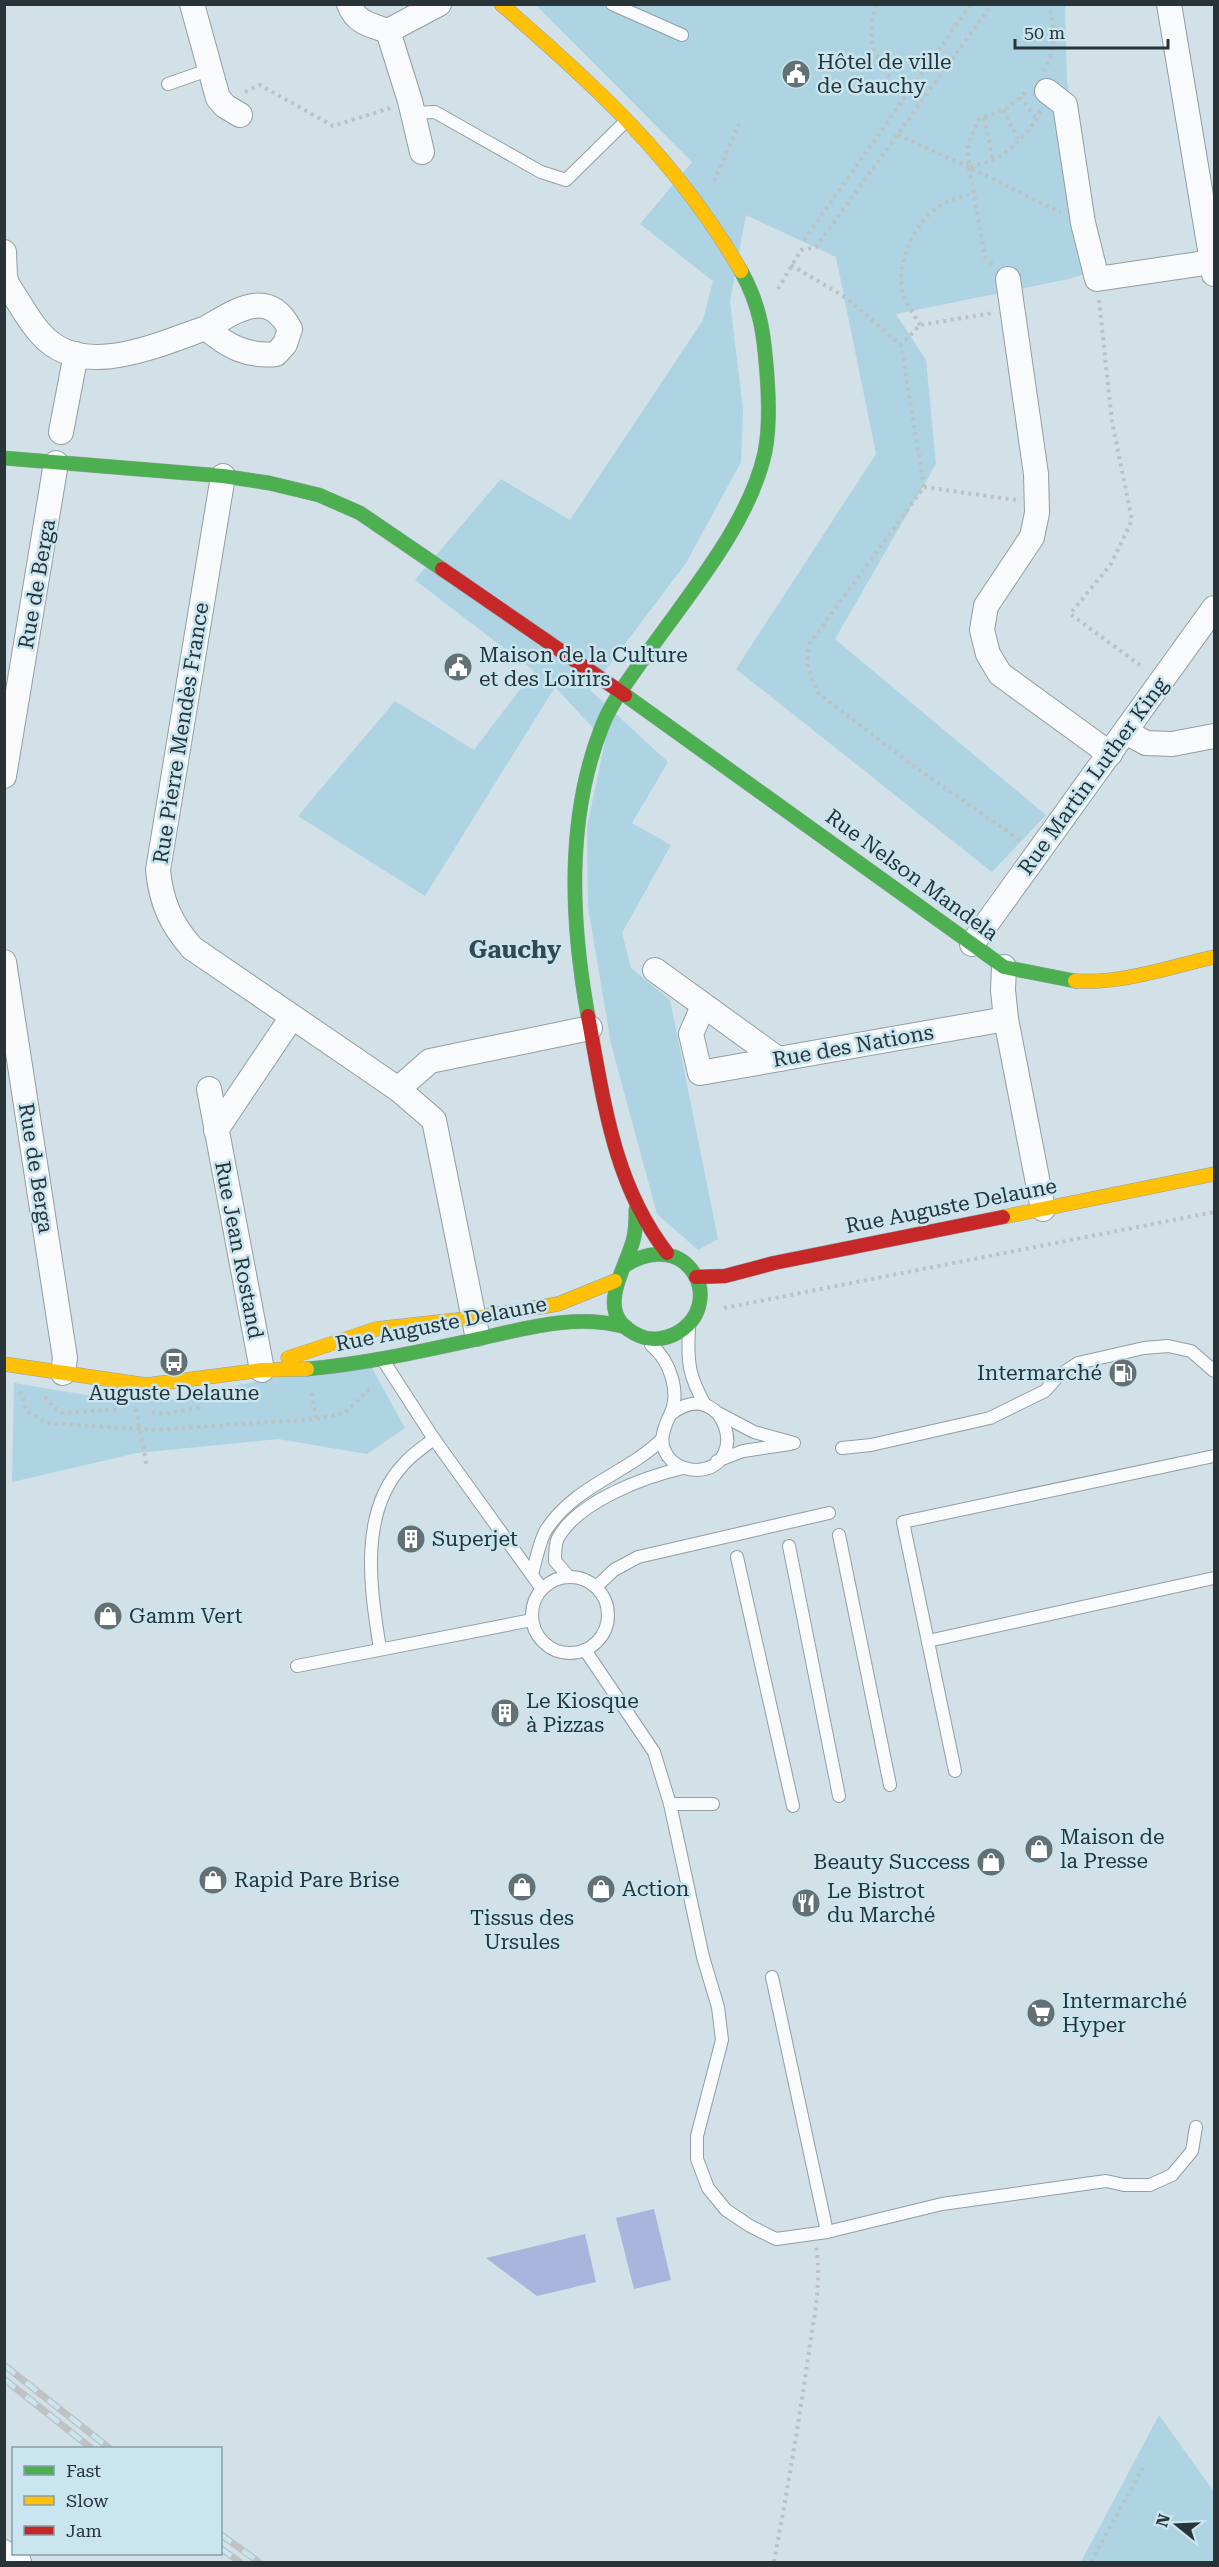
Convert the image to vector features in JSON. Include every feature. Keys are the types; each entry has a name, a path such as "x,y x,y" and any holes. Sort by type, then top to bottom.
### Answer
{"street":[{"path":"192,4 218,98 225,106 240,115"},
{"path":"349,4 353,16 361,22 388,31 439,4"},
{"path":"501,4 628,119 674,169 720,236 757,301 761,318 771,412 766,453 748,498 620,693 602,726 591,758 578,816 578,924 590,1028 618,1157 636,1209 654,1238 667,1253"},
{"path":"1038,85 1065,105 1083,224 1097,279 1214,268 1210,220 1169,4"},
{"path":"388,31 412,107 422,152"},
{"path":"4,252 7,284 41,335 61,348 76,354 102,358 132,353 206,328"},
{"path":"1008,279 1036,474 1036,503 1032,537 986,606 982,630 988,654 1000,674 1110,754"},
{"path":"61,432 76,354"},
{"name":"Rue Nelson Mandela","path":"4,458 223,476 269,483 319,495 360,513 620,693 1004,967 1051,978 1084,981 1131,975 1215,957"},
{"name":"Rue de Berga","path":"4,776 56,463"},
{"name":"Rue Pierre Mendès France","path":"223,476 158,870 160,892 175,929 192,948 398,1089 435,1120 476,1328"},
{"name":"Rue Martin Luther King","path":"972,944 1215,608"},
{"path":"1126,732 1146,743 1172,744 1215,736"},
{"name":"Rue de Berga","path":"4,962 65,1358 63,1373"},
{"path":"1004,967 1003,990 1006,1019 1043,1209"},
{"path":"655,970 778,1059"},
{"name":"Rue des Nations","path":"703,1006 691,1034 700,1073 1006,1019"},
{"path":"216,1130 292,1017"},
{"path":"398,1089 430,1061 590,1028"},
{"name":"Rue Jean Rostand","path":"209,1089 262,1370"},
{"name":"Rue Auguste Delaune","path":"696,1277 724,1276 774,1263 1215,1174"},
{"path":"624,1266 644,1254 667,1253 679,1258 689,1266 696,1277 700,1302 689,1325 679,1334 666,1338 653,1340 640,1337 626,1328 614,1306 615,1281 624,1266 634,1236 636,1209"},
{"name":"Rue Auguste Delaune","path":"4,1364 132,1385 180,1382 262,1370 386,1365 476,1328 558,1304 615,1281"},
{"name":"Rue Auguste Delaune","path":"262,1370 306,1351 376,1329 476,1328 587,1319 626,1328"},
{"path":"376,1329 386,1365"},
{"path":"4,2552 19,2562"}],"lane":[{"path":"612,4 682,36"},
{"path":"168,84 211,69"},
{"path":"412,107 435,112 541,172 566,180 628,119"},
{"path":"689,1325 687,1359 694,1385 705,1406"},
{"path":"640,1337 658,1351 674,1385 671,1414 666,1422 662,1439 668,1457 683,1468"},
{"path":"842,1448 871,1445 990,1418 1046,1391 1058,1376 1078,1363 1144,1348 1168,1346 1191,1351 1215,1371"},
{"path":"386,1365 434,1439 542,1589"},
{"path":"569,1577 555,1561 557,1539 578,1516 605,1497 629,1484 657,1474 683,1468 701,1470 743,1451 794,1443 754,1432 705,1406 687,1405 671,1414"},
{"path":"717,1413 724,1421 728,1442 717,1461"},
{"path":"380,1649 369,1557 376,1522 385,1490 401,1466 434,1439"},
{"path":"532,1574 545,1531 567,1504 593,1485 652,1449 662,1439"},
{"path":"955,1771 903,1522 1215,1456"},
{"path":"596,1587 614,1570 638,1557 830,1512"},
{"path":"839,1535 890,1785"},
{"path":"789,1546 839,1796"},
{"path":"737,1557 792,1806"},
{"path":"569,1577 579,1578 596,1587 606,1603 608,1622 600,1638 585,1650 574,1653 552,1649 542,1642 535,1632 532,1620 535,1598 542,1589 559,1578 569,1577"},
{"path":"928,1641 1215,1578"},
{"path":"297,1666 532,1620"},
{"path":"585,1650 654,1752 670,1804 703,1957 718,2007 722,2040 697,2136 697,2159 708,2188 726,2210 776,2239 827,2232 942,2204 1106,2181 1124,2185 1150,2185 1172,2175 1192,2151 1196,2127"},
{"path":"670,1804 713,1804"},
{"path":"772,1977 827,2232"}],"path":[{"path":"871,4 870,36 879,59 887,76 907,95"},
{"path":"872,16 876,4"},
{"path":"804,240 971,4"},
{"path":"757,301 780,288 801,250 816,247 992,4"},
{"path":"969,168 993,160 1008,150 1037,118 1038,85 1048,63 1053,41 1053,22 1048,4"},
{"path":"1008,279 985,257 969,168 968,144 978,120 1003,110 1038,85 1053,68 1048,63"},
{"path":"218,98 247,92 260,85 333,126 412,107"},
{"path":"1020,97 1037,118"},
{"path":"1003,110 1018,140"},
{"path":"984,118 993,160"},
{"path":"702,209 739,124"},
{"path":"898,135 1083,224"},
{"path":"920,325 904,297 900,276 906,254 917,228 935,209 954,199 974,194"},
{"path":"791,265 848,298 900,345 924,487 810,643 807,669 818,693 857,725 1038,852"},
{"path":"1097,279 1112,422 1132,520 1111,564 1070,614 1163,681"},
{"path":"900,345 920,325 1012,310"},
{"path":"924,487 1036,503"},
{"path":"20,1366 20,1390 27,1411 46,1423 152,1431 316,1419 345,1413 386,1365"},
{"path":"132,1385 147,1468"},
{"path":"774,2562 802,2399 820,2266 814,2234"},
{"path":"1091,2562 1145,2464"}],"shaded area":[{"path":"536,5 1065,5 1067,81 1105,267 1069,279 896,314 926,360 936,464 835,639 1046,815 992,872 736,669 876,454 836,257 746,215 730,301 743,410 741,462 686,563 590,690 668,762 632,823 671,845 622,933 631,968 670,1000 718,1239 698,1250 657,1214 611,1044 588,907 587,827 605,741 555,687 425,896 298,816 395,701 474,750 534,671 415,580 501,479 570,520 703,320 713,281 640,224 692,162"},
{"path":"372,1368 405,1428 367,1454 278,1439 137,1453 12,1482 14,1383 110,1399 169,1400 278,1377"},
{"path":"654,2209 671,2280 634,2289 616,2218"},
{"path":"585,2234 596,2282 537,2296 486,2258"},
{"path":"1159,2415 1214,2492 1214,2562 1081,2562"}],"railway":[{"path":"4,2365 108,2447"},
{"path":"4,2379 90,2447"},
{"path":"222,2535 259,2562"},
{"path":"222,2549 240,2562"}],"traffic: fast":[{"path":"588,1016 578,944 575,871 582,799 590,764 601,729 615,700 698,584 746,506 765,452 769,413 764,347 757,309 741,271"},
{"path":"4,458 223,476 269,483 319,495 360,513 442,569"},
{"path":"625,695 1004,967 1075,981"},
{"path":"624,1266 647,1256 667,1255 683,1262 694,1274 700,1289 699,1306 691,1321 675,1334 653,1339 640,1336 626,1327 617,1317 614,1306 615,1293 619,1280 629,1253 634,1237 636,1209"},
{"path":"307,1369 390,1357 549,1324 587,1322 626,1327"}],"traffic: slow":[{"path":"501,4 602,95 662,159 690,194 741,271"},
{"path":"1075,981 1128,977 1214,957"},
{"path":"1003,1217 1214,1174"},
{"path":"288,1358 376,1329 474,1318 558,1304 615,1281"},
{"path":"4,1364 146,1385 262,1370 307,1369"}],"traffic: jam":[{"path":"442,569 625,695"},
{"path":"588,1016 606,1110 622,1170 649,1226 667,1253"},
{"path":"696,1277 725,1276 774,1263 1003,1217"}],"place":[{"name":"Hôtel de ville de Gauchy","path":"796,74"},
{"name":"Maison de la Culture et des Loirirs","path":"458,667"},
{"name":"Auguste Delaune","path":"174,1362"},
{"name":"Intermarché","path":"1123,1373"},
{"name":"Superjet","path":"411,1539"},
{"name":"Gamm Vert","path":"108,1616"},
{"name":"Le Kiosque à Pizzas","path":"505,1713"},
{"name":"Maison de la Presse","path":"1039,1849"},
{"name":"Beauty Success","path":"991,1862"},
{"name":"Rapid Pare Brise","path":"213,1880"},
{"name":"Tissus des Ursules","path":"522,1887"},
{"name":"Action","path":"601,1889"},
{"name":"Le Bistrot du Marché","path":"806,1903"},
{"name":"Intermarché Hyper","path":"1041,2013"}],"district":[{"name":"Gauchy","path":"515,950"}]}
